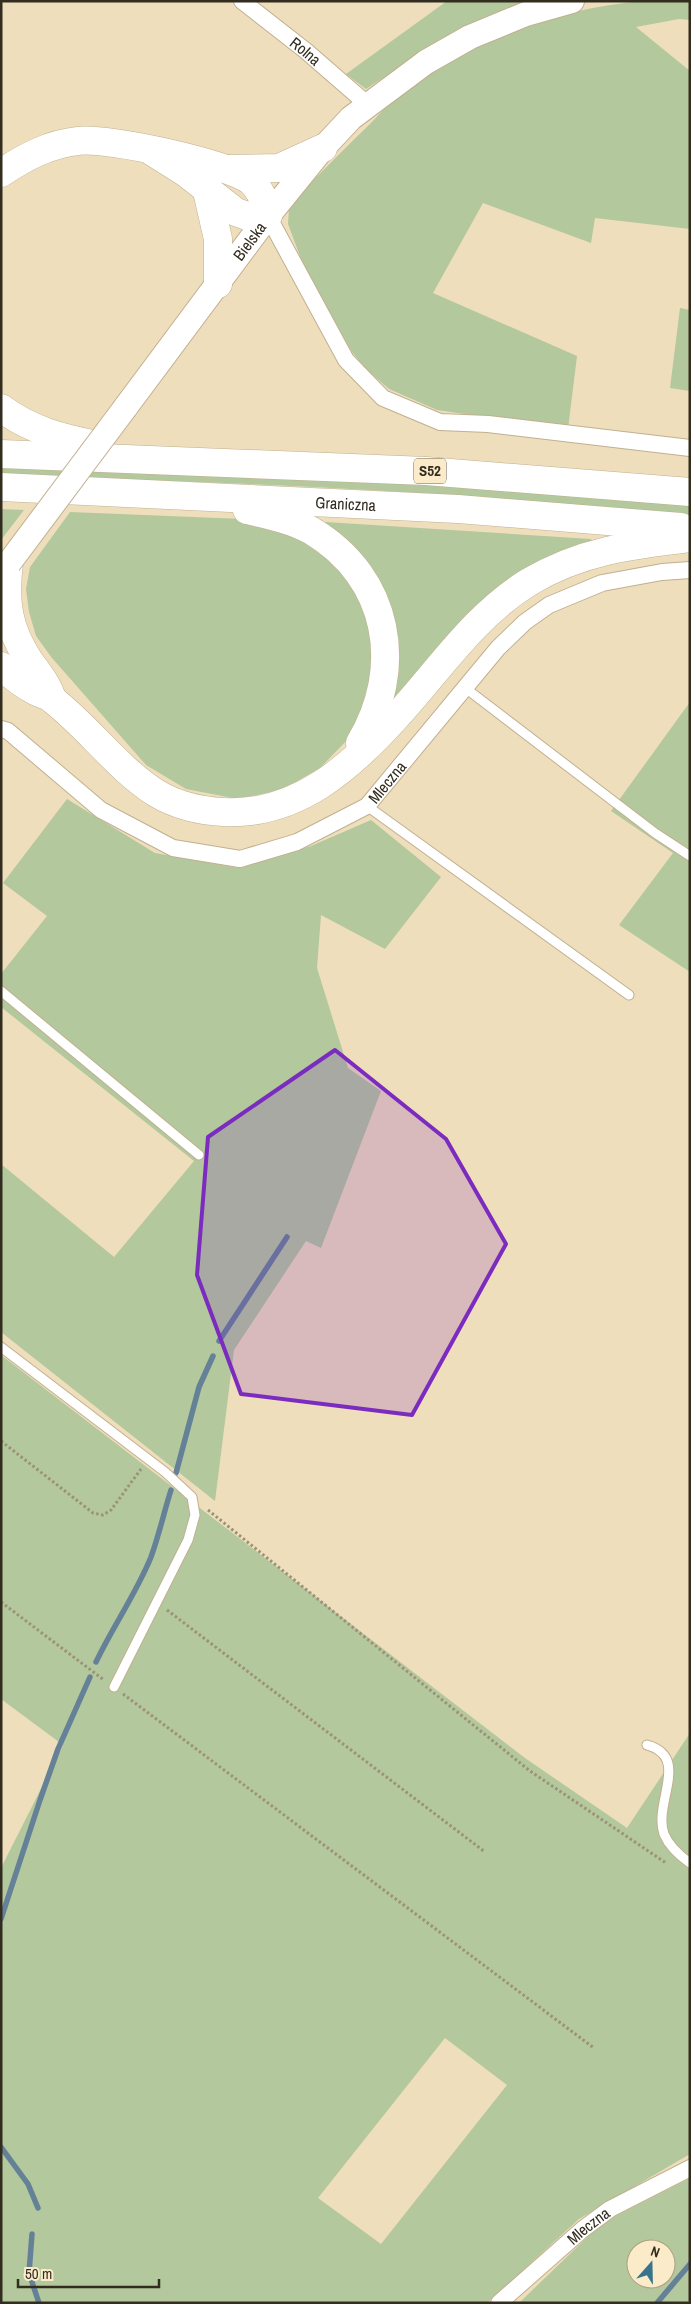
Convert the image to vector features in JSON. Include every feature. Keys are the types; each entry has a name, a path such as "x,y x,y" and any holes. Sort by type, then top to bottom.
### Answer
{"highway":[{"path":"1,173 25,157 50,147 78,141 123,143 151,150 227,169 251,181 266,201 268,216 250,217 236,212 186,173 151,150"},
{"path":"227,169 278,168 323,148"},
{"path":"207,191 218,239 218,284"},
{"path":"1,408 16,420 51,434 170,459"},
{"name":"S52","path":"1,454 170,459 502,476 690,492"},
{"name":"Graniczna","path":"1,487 458,509 690,528"},
{"path":"174,494 265,514 290,521 311,531 344,556 357,570 368,588 379,616 386,644 383,687 377,708 366,732 352,756 334,776"},
{"path":"1,636 12,670 36,692 52,698 135,777 156,793 196,809 236,813 274,808 306,795 334,776 396,717 484,617 527,583 553,569 621,546 690,538"},
{"path":"5,568 9,617 13,630 12,670"}],"main road":[{"name":"Bielska","path":"5,568 268,216 323,148 367,104 426,62 470,37 526,14 572,1"}],"street":[{"name":"Rolna","path":"242,1 306,51 367,104"},
{"path":"268,216 346,360 383,398 440,422 488,424 690,448"},
{"name":"Mleczna","path":"1,729 8,732 100,810 173,848 240,858 298,842 367,806 498,648 525,622 550,605 602,583 662,572 690,570"},
{"name":"Mleczna","path":"499,2303 583,2229 610,2210 690,2168"}],"lane":[{"path":"464,687 655,833 690,856"},
{"path":"367,806 629,995"},
{"path":"1,991 199,1155"},
{"path":"1,1347 148,1460 192,1497 195,1515 188,1540 114,1688"},
{"path":"647,1744 659,1747 666,1754 672,1766 662,1822 664,1834 670,1845 690,1863"}],"path":[{"path":"1,1441 93,1513 103,1514 111,1510 148,1460"},
{"path":"192,1497 530,1771 674,1867"},
{"path":"1,1602 594,2048"},
{"path":"157,1602 485,1852"}],"highlighted area":[{"path":"335,1050 446,1139 506,1244 412,1415 241,1394 197,1275 208,1137"}],"green space":[{"path":"447,1 543,1 447,36 366,89 346,74"},
{"path":"641,1 690,1 690,20 679,19 636,27 690,71 690,229 595,218 591,243 483,203 433,293 577,356 568,429 437,410 389,389 366,369 352,352 304,267 288,224 289,209 297,197 396,97 432,71 459,55 517,29 548,19 578,11"},
{"path":"680,308 690,310 690,391 670,388"},
{"path":"1,465 353,479 690,504 690,515 518,500 260,484 1,476"},
{"path":"1,509 24,510 1,540"},
{"path":"70,512 243,519 293,535 336,565 359,595 371,633 374,664 366,703 351,736 320,768 282,790 238,799 186,789 146,765 52,658 36,636 29,612 26,589 30,567"},
{"path":"326,522 591,539 592,542 389,710 397,663 325,525"},
{"path":"690,702 690,972 619,925 673,853 611,811"},
{"path":"67,799 155,853 239,868 311,846 371,820 441,877 385,949 321,915 317,968 348,1068 381,1091 321,1248 306,1241 234,1350 215,1501 1,1332 1,1164 114,1257 194,1161 1,1007 1,974 47,916 3,883"},
{"path":"1,1355 525,1758 627,1828 690,1733 690,2154 579,2219 487,2303 1,2303 1,1868 63,1745 1,1699","holes":["445,2038 507,2085 381,2244 318,2198"]},
{"path":"690,2178 690,2299 687,2303 519,2303 602,2223"}],"waterway":[{"path":"219,1341 287,1237"},
{"path":"176,1473 199,1387 213,1356"},
{"path":"96,1662 151,1557 171,1490"},
{"path":"1,1919 58,1749 90,1677"},
{"path":"1,2147 28,2184 38,2208"},
{"path":"32,2234 29,2273 39,2303"},
{"path":"657,2303 690,2264"}]}
